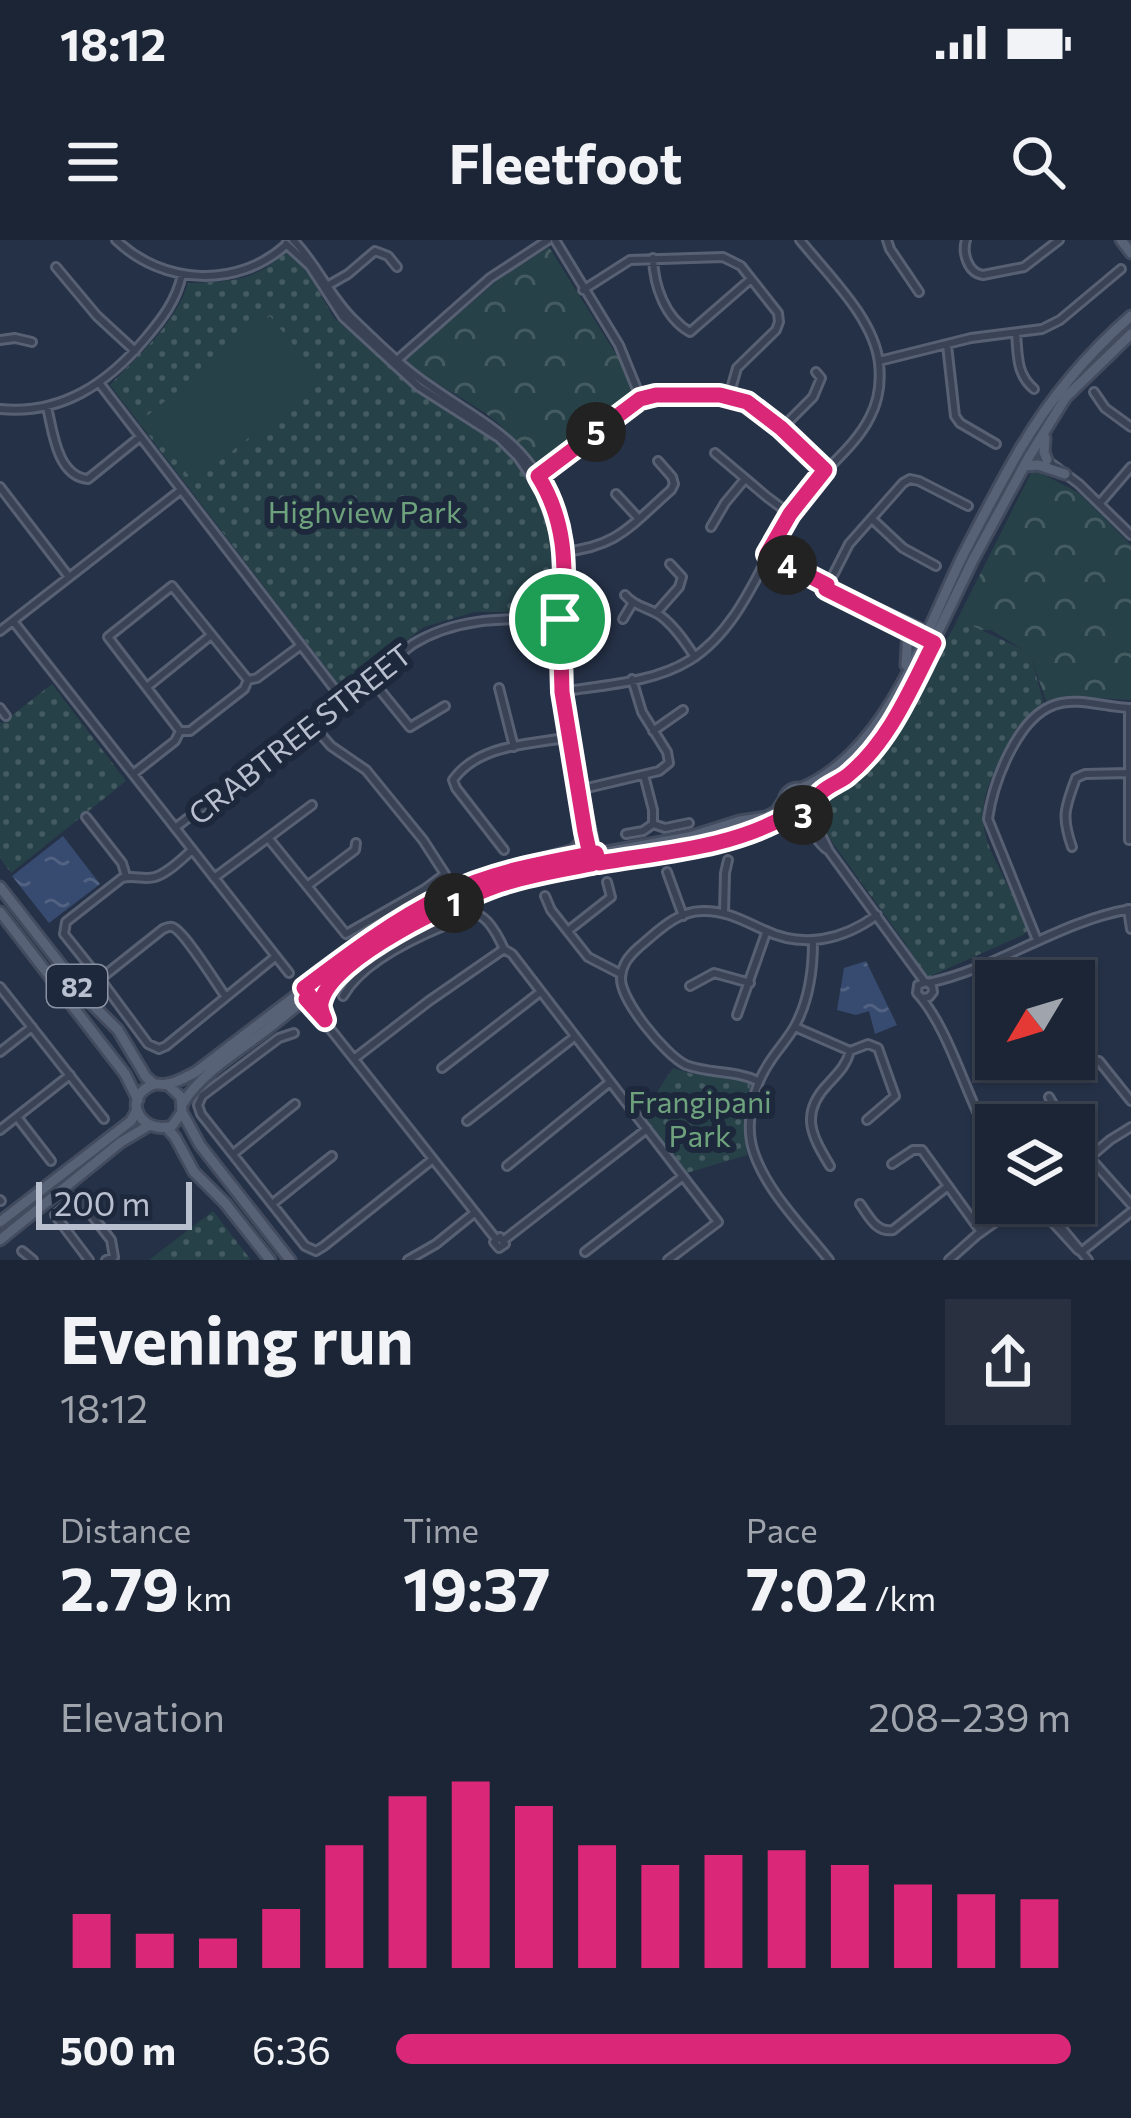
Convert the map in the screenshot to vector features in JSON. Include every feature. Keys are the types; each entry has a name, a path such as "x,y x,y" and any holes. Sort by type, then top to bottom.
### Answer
{"main road":[{"path":"1121,240 1131,253"},
{"path":"166,1129 177,1122 204,1077 386,927 448,892 541,864 720,842 802,811 848,775 899,712 964,555 1058,393 1131,316"},
{"path":"0,1222 131,1121 144,1090 196,1072 392,935 503,884 766,817 776,812 791,789 840,768 889,706 931,637 1024,466 1027,450 1066,397 1131,334"},
{"path":"1049,462 1044,444 1054,416"},
{"path":"1024,466 1038,465 1065,474"},
{"path":"902,682 908,630"},
{"path":"802,788 810,794 802,811"},
{"path":"784,800 802,811"},
{"path":"541,864 574,850 586,836"},
{"name":"82","path":"0,887 90,1002 126,1040 138,1065 160,1084 177,1091 200,1145 290,1260"},
{"name":"82","path":"0,912 125,1074 148,1126"},
{"path":"322,1015 322,999 344,969"},
{"path":"2,1239 121,1142 148,1126 166,1129 176,1137 194,1172 226,1203 270,1260"}],"street":[{"path":"116,240 155,268 209,276 242,271 268,259 290,241 344,317 395,362 523,452 551,502 561,552 565,691 594,858"},
{"path":"395,362 490,278 552,240 619,345 640,399"},
{"path":"565,691 661,673 695,657 716,638 790,514 861,434 874,411 880,386 873,337 800,240"},
{"path":"887,240 919,292"},
{"path":"966,240 971,268 982,275 1024,267 1059,240"},
{"path":"326,287 376,251 397,267"},
{"path":"653,258 656,289 682,328 690,332 751,279"},
{"path":"583,290 630,260 730,259 741,266 778,314 779,322 737,368 729,396"},
{"path":"56,267 97,316 135,351"},
{"path":"879,361 984,336 1034,331 1060,320 1121,269"},
{"path":"0,409 46,407 100,384 135,351 173,302 182,274"},
{"path":"1016,333 1019,370 1034,389"},
{"path":"0,340 32,342"},
{"path":"946,344 955,416 997,444"},
{"path":"781,428 813,397 821,378 816,372"},
{"path":"100,384 343,700"},
{"path":"1094,392 1131,427"},
{"path":"536,478 640,399 656,395 729,396 747,402 825,470"},
{"path":"46,407 60,457 81,479 140,437"},
{"path":"946,420 955,416"},
{"path":"1027,450 1100,502 1131,535"},
{"path":"715,453 790,514"},
{"path":"561,552 612,541 671,490 672,477 658,461"},
{"path":"1100,502 1131,467"},
{"path":"826,587 849,544 910,475 968,506"},
{"path":"711,526 745,478"},
{"path":"0,487 69,577"},
{"path":"0,631 181,490"},
{"path":"616,494 639,519"},
{"path":"871,519 903,548 936,566"},
{"path":"766,556 908,630 931,637"},
{"path":"656,613 682,577 670,564"},
{"path":"180,731 109,637 172,586 248,680"},
{"path":"826,587 931,637"},
{"path":"625,595 632,604 656,613 695,657"},
{"path":"623,620 632,604"},
{"name":"CRABTREE STREET","path":"175,828 413,644 446,627 480,619 562,619"},
{"path":"13,621 289,974"},
{"path":"148,686 210,636"},
{"path":"248,680 299,646"},
{"path":"371,679 410,727 445,706"},
{"path":"581,789 672,764 642,712 632,679"},
{"path":"180,731 190,731 244,689 248,680"},
{"path":"499,688 514,747"},
{"path":"1037,940 988,819 1001,769 1027,724 1052,705 1077,702 1130,708 1129,840"},
{"path":"0,708 6,716"},
{"path":"653,731 683,710"},
{"path":"269,838 346,934 443,878 445,870 366,770 331,746 311,722"},
{"path":"133,774 175,741 180,731"},
{"path":"504,850 454,779 479,757 572,737"},
{"path":"1072,848 1063,823 1076,778 1129,773"},
{"path":"644,775 652,824"},
{"path":"581,789 586,836 594,858"},
{"path":"214,878 311,805"},
{"path":"802,811 924,984 975,1109"},
{"path":"86,817 122,863 126,876"},
{"path":"652,824 664,828 689,823"},
{"path":"626,834 652,824"},
{"path":"307,886 355,850 356,843"},
{"path":"192,850 157,877 126,876 63,928 148,1044 156,1049 166,1046 275,957"},
{"path":"724,913 728,860"},
{"path":"667,872 683,916"},
{"path":"568,931 610,897 607,882"},
{"path":"545,896 588,957 621,974"},
{"path":"994,960 1088,920 1129,909 1131,929"},
{"path":"758,1081 675,1058 626,999 621,974 626,961 673,920 698,910 724,913 766,932 813,942 849,933 877,915"},
{"path":"343,996 350,983 417,937 472,914 482,916 718,1222 668,1260"},
{"path":"100,979 171,926 226,997"},
{"path":"737,1015 766,932"},
{"path":"813,942 809,988 795,1027 758,1081 752,1108 753,1150 771,1187 830,1260"},
{"path":"355,1058 504,949"},
{"path":"929,996 917,993 924,984 975,968"},
{"path":"690,986 714,973 750,983"},
{"path":"929,996 951,978"},
{"path":"0,987 104,1119"},
{"path":"442,1068 539,992"},
{"path":"305,993 513,1260"},
{"path":"0,1052 32,1027"},
{"path":"795,1027 850,1051 868,1044 878,1048 896,1092 894,1100 867,1120"},
{"path":"294,1033 279,1038 202,1096 198,1105 304,1246 316,1251 433,1160"},
{"path":"467,1121 574,1037"},
{"path":"830,1166 815,1140 811,1114 817,1097 843,1069 850,1051"},
{"path":"1099,1061 1131,1101"},
{"path":"0,1130 70,1075"},
{"path":"507,1166 610,1082"},
{"path":"1048,1097 1052,1104"},
{"path":"233,1154 295,1104"},
{"path":"16,1118 51,1161"},
{"path":"1095,1153 1131,1127"},
{"path":"501,1242 646,1129"},
{"path":"892,1164 913,1150 922,1150 982,1232"},
{"path":"272,1204 332,1156"},
{"path":"1081,1252 1131,1208 1095,1165"},
{"path":"585,1252 683,1176"},
{"path":"860,1204 878,1228 892,1230 948,1186"},
{"path":"89,1260 55,1215 77,1196 111,1240 110,1258"},
{"path":"408,1260 474,1214"},
{"path":"949,1260 993,1224"},
{"path":"1058,1224 1088,1260"},
{"path":"425,1250 430,1260"},
{"path":"22,1251 33,1260"}],"green space":[{"path":"549,247 619,359 634,395 538,468 493,419 405,360 498,280"},
{"name":"Highview Park","path":"288,250 306,268 334,318 426,397 488,435 519,465 545,512 555,576 554,612 475,612 424,627 343,690 110,385 165,326 188,283 242,278"},
{"path":"270,316 321,379 194,482 143,419"},
{"path":"1033,469 1079,493 1131,545 1131,700 1077,697 1046,701 1030,654 991,630 976,630 957,620"},
{"path":"958,619 1030,653 1044,704 994,772 983,810 992,853 1028,930 924,979 905,943 814,817 909,711"},
{"path":"52,684 126,781 11,873 0,858 0,722"},
{"name":"Frangipani Park","path":"673,1068 751,1084 744,1107 747,1155 687,1173 642,1115"},
{"path":"213,1211 251,1260 149,1260"}],"water":[{"path":"63,836 100,884 49,923 12,876"},
{"path":"866,961 897,1025 875,1034 869,1011 856,1015 837,1010 844,968"}],"route":[{"path":"560,619 562,692 585,832 590,854 592,864 503,884 392,935 333,982 321,1002 325,1020 306,999 310,996 304,988 386,927 448,892 590,854 596,853 599,863 720,842 790,814 806,814 822,792 860,764 888,729 934,643 767,554 790,514 825,470 747,402 720,395 640,399 538,476 561,534 567,576 564,619 560,619"}]}
